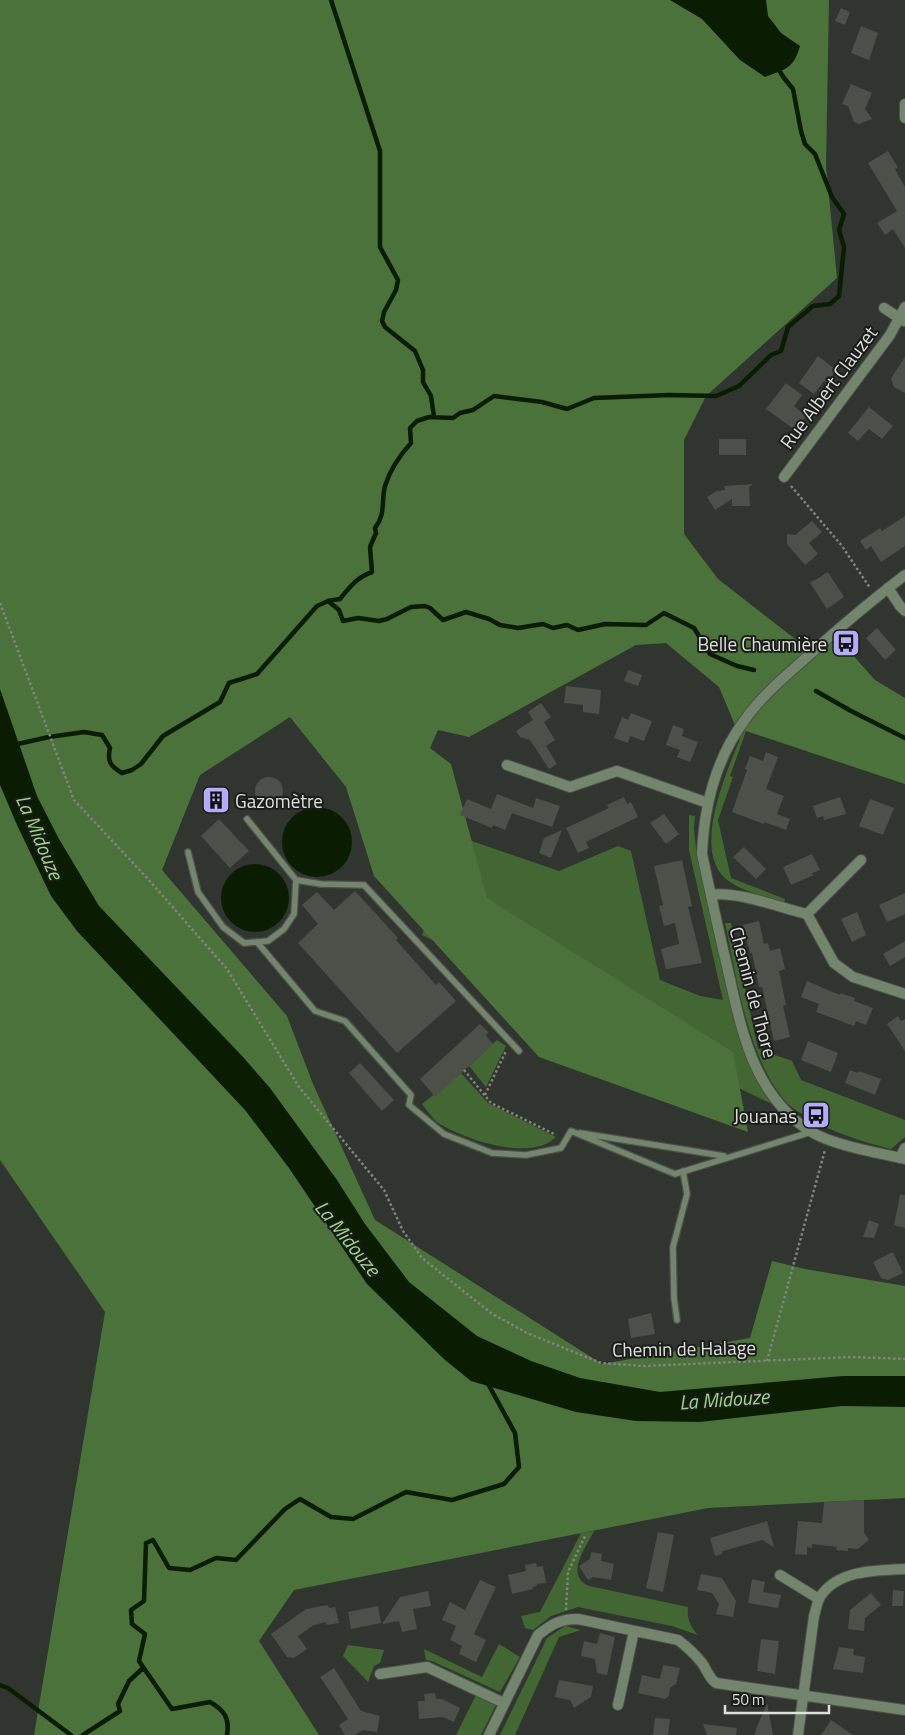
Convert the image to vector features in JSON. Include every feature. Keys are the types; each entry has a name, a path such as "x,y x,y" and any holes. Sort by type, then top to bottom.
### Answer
{"street":[{"path":"905,104 905,118"},
{"name":"Rue Albert Clauzet","path":"784,477 902,319 905,307"},
{"path":"884,308 902,319"},
{"name":"Chemin de Thore","path":"903,1155 827,1139 811,1132 789,1115 761,1080 750,1056 738,1017 702,854 703,830 708,803 720,766 744,721 781,681 834,632 905,575"},
{"path":"888,588 905,611"},
{"path":"507,765 570,787 617,770 708,803"},
{"path":"806,914 861,860"},
{"path":"711,895 720,893 744,897 806,914 834,963 853,977 905,994"},
{"path":"798,1735 814,1616 819,1599 827,1588 842,1579 859,1573 905,1569"},
{"path":"780,1575 819,1599"},
{"path":"489,1735 538,1636 550,1626 565,1619 578,1619 678,1640 702,1663 711,1679 716,1683 905,1710"},
{"path":"618,1705 634,1631"},
{"path":"380,1674 426,1667 504,1703"}],"lane":[{"path":"188,852 198,892 223,928 244,943 268,941 284,928 294,914 296,880 248,819"},
{"path":"296,880 321,884 364,885 519,1051"},
{"path":"257,942 315,1011 345,1020 410,1095 409,1105 444,1134 492,1153 526,1155 561,1148 571,1131"},
{"path":"571,1131 728,1156"},
{"path":"571,1131 674,1174 811,1132"},
{"path":"677,1320 674,1298 673,1247 686,1194 683,1171"}],"path":[{"path":"784,477 842,546 877,597"},
{"name":"Chemin de Halage","path":"0,603 74,800 148,878 227,969 299,1087 384,1190 403,1231 422,1258 491,1313 527,1332 601,1362 642,1366 851,1357 905,1359"},
{"path":"485,1095 508,1046"},
{"path":"464,1070 491,1103 556,1135"},
{"path":"767,1361 827,1139"},
{"path":"565,1619 568,1572 586,1534"}],"green space":[{"path":"0,0 829,0 826,166 837,278 706,396 684,440 684,534 718,579 799,642 842,643 875,680 905,698 905,784 746,731 735,725 719,687 666,643 636,645 469,737 438,730 430,748 451,764 487,898 733,1052 748,1132 539,1057 374,876 346,787 290,717 200,775 162,870 287,1016 313,1084 375,1220 602,1364 750,1338 772,1261 805,1269 905,1286 905,1498 708,1508 294,1590 259,1641 319,1735 34,1735 105,1312 0,1160"},
{"path":"735,725 746,731 730,776 733,777 718,820 731,878 785,899 784,903 736,886 730,882 718,870 712,853 711,834 714,813 740,739"},
{"path":"689,815 695,816 696,849 743,1047 755,1077 772,1104 422,935 463,838 559,871 618,846 631,851 660,980 700,996 723,1000 689,850"},
{"path":"725,923 731,923 758,1049 792,1061 801,1080 905,1120 905,1137 891,1149 868,1143 823,1126 798,1112 774,1085 753,1042"},
{"path":"497,1040 506,1046 486,1087 469,1066"},
{"path":"461,1073 488,1103 556,1137 545,1144 531,1148 515,1148 482,1142 440,1124 422,1104"},
{"path":"594,1531 582,1553 577,1568 578,1575 582,1581 589,1586 688,1607 690,1622 698,1635 672,1626 578,1607 551,1616 533,1630 525,1628 521,1616 540,1612 581,1533"},
{"path":"565,1626 581,1630 559,1637 515,1735 500,1735 547,1638"},
{"path":"499,1644 520,1657 500,1692 426,1660 424,1649 482,1677"},
{"path":"348,1645 384,1650 380,1663 374,1666 368,1682 343,1656"},
{"path":"476,1695 496,1705 481,1735 456,1735"}],"water":[{"path":"670,0 766,0 768,16 781,33 800,46 798,53 788,67 765,77 740,60 702,19"},
{"name":"La Midouze","path":"0,689 37,796 59,839 99,906 243,1057 270,1088 337,1180 365,1224 409,1282 477,1336 531,1361 580,1378 660,1392 843,1376 905,1376 905,1407 842,1406 700,1422 636,1421 576,1412 471,1381 445,1360 367,1284 289,1168 245,1110 77,931 51,896 0,785"},
{"path":"317,807 336,813 346,823 352,842 346,861 336,871 317,877 298,871 288,861 282,842 288,823 298,813"},
{"path":"255,864 268,867 279,874 286,885 289,898 286,911 279,922 268,929 255,932 242,929 231,922 224,911 221,898 224,885 231,874 242,867"}],"building":[{"path":"841,8 850,12 845,25 835,21"},
{"path":"861,26 878,33 869,60 851,53"},
{"path":"851,84 872,93 865,109 872,119 859,124 854,122 848,106 842,104"},
{"path":"888,151 898,168 895,169 905,187 905,248 893,229 885,235 877,223 897,211 868,163"},
{"path":"818,356 836,370 827,383 824,381 814,394 799,383"},
{"path":"905,357 905,393 894,387 891,378"},
{"path":"786,383 802,395 794,406 806,416 795,430 766,409"},
{"path":"869,407 893,426 882,439 869,429 858,441 848,433"},
{"path":"719,439 746,439 746,455 719,455"},
{"path":"753,484 749,487 750,506 732,506 732,499 715,510 707,497 717,491 725,490 724,486"},
{"path":"905,516 905,546 881,562 871,546 866,550 860,541 880,528 882,531"},
{"path":"812,521 822,532 809,543 818,554 805,565 787,544 787,534 795,535"},
{"path":"828,572 844,597 827,609 810,583"},
{"path":"877,628 896,650 885,660 866,638"},
{"path":"628,670 642,675 638,686 624,681"},
{"path":"566,686 601,690 599,714 583,712 583,705 564,703"},
{"path":"541,703 551,717 544,722 555,740 546,746 557,764 549,769 530,740 520,737 516,731 533,720 528,712"},
{"path":"631,713 652,721 644,741 630,736 628,743 614,738 622,717 628,720"},
{"path":"673,725 684,729 682,736 698,742 690,762 677,757 680,750 666,745"},
{"path":"766,752 778,757 766,789 784,796 777,814 790,819 786,830 732,812 750,756 763,761"},
{"path":"269,777 279,781 283,791 279,801 269,805 259,801 255,791 259,781"},
{"name":"Gazomètre","path":"217,788 224,792 227,798 226,806 218,814 207,806 205,799 210,790"},
{"path":"497,794 533,808 536,798 560,806 552,827 512,813 505,830 493,825 492,828 460,815 467,799 491,809"},
{"path":"624,797 627,804 631,802 638,817 586,842 589,848 578,853 566,828 609,808 607,805"},
{"path":"840,797 846,814 824,820 823,816 817,818 813,806"},
{"path":"870,799 894,808 883,835 859,826"},
{"path":"664,814 679,834 666,844 650,823"},
{"path":"219,819 249,851 230,868 201,836"},
{"path":"562,830 551,858 539,853 544,838"},
{"path":"744,847 766,869 756,879 733,857"},
{"path":"812,854 820,870 812,873 814,875 791,885 783,867"},
{"path":"682,860 692,906 688,907 702,963 666,969 661,949 679,944 675,923 664,926 659,906 663,905 654,866"},
{"path":"355,891 398,938 396,940 436,985 439,982 456,1001 397,1053 298,943 318,924 302,905 317,892 334,910"},
{"path":"905,893 905,914 887,922 879,905"},
{"path":"857,912 866,935 852,942 841,919"},
{"path":"759,921 764,944 768,943 770,951 780,948 785,969 779,971 786,1005 783,1006 790,1037 774,1041 762,987 759,987 752,953 750,953 743,925"},
{"path":"905,941 905,957 890,966 883,954"},
{"path":"807,981 840,995 841,993 855,998 854,1001 873,1008 866,1025 856,1021 854,1026 816,1012 819,1004 801,997"},
{"path":"898,1016 901,1021 905,1019 905,1051 887,1024"},
{"path":"480,1024 488,1032 486,1036 493,1044 435,1097 420,1079"},
{"path":"808,1041 838,1053 831,1072 801,1060"},
{"path":"360,1063 394,1100 382,1111 349,1073"},
{"path":"850,1070 858,1073 859,1071 881,1079 875,1095 845,1083"},
{"path":"900,1195 905,1195 905,1228 894,1225"},
{"path":"869,1220 879,1224 874,1238 863,1237"},
{"path":"893,1252 903,1273 888,1280 881,1278 873,1262"},
{"path":"651,1313 655,1334 631,1338 628,1319"},
{"path":"864,1500 864,1533 869,1540 858,1549 848,1548 848,1551 836,1550 837,1547 812,1544 812,1548 807,1547 807,1555 795,1554 798,1521 822,1523 824,1502"},
{"path":"767,1521 774,1547 762,1540 723,1551 722,1554 715,1556 710,1538"},
{"path":"658,1532 674,1535 663,1592 646,1588"},
{"path":"591,1552 602,1554 601,1561 614,1564 611,1580 593,1577 588,1580 579,1566 590,1559"},
{"path":"536,1563 537,1567 543,1566 546,1583 537,1584 537,1586 532,1587 533,1589 512,1594 508,1575 526,1571 525,1565"},
{"path":"701,1574 722,1578 736,1601 733,1617 716,1614 719,1604 712,1593 697,1590"},
{"path":"752,1579 765,1582 763,1592 781,1595 778,1608 748,1603"},
{"path":"480,1580 496,1587 474,1634 486,1640 476,1662 459,1654 462,1646 450,1640 456,1626 442,1620 450,1602 465,1610"},
{"path":"893,1590 904,1591 903,1606 892,1606"},
{"path":"428,1591 431,1606 413,1609 417,1629 402,1632 399,1621 382,1624 400,1597"},
{"path":"871,1593 881,1605 865,1618 864,1631 848,1629 850,1610"},
{"path":"328,1605 329,1608 335,1607 339,1623 327,1625 326,1622 314,1625 298,1636 307,1649 294,1658 287,1657 271,1634 306,1609"},
{"path":"378,1606 381,1623 351,1629 348,1612"},
{"path":"600,1633 615,1637 607,1675 597,1673 595,1659 581,1656 584,1641 597,1644"},
{"path":"761,1639 779,1641 775,1674 757,1671"},
{"path":"839,1647 854,1649 853,1655 865,1657 863,1673 833,1669"},
{"path":"663,1665 680,1668 676,1684 670,1688 669,1696 665,1699 638,1693 642,1675 660,1679"},
{"path":"334,1668 361,1711 380,1716 377,1732 363,1730 355,1735 345,1735 339,1725 348,1719 320,1677"},
{"path":"559,1680 593,1686 591,1697 574,1708 570,1700 555,1697"},
{"path":"435,1693 436,1699 442,1699 460,1708 454,1722 443,1717 419,1719 418,1701 425,1701 424,1694"},
{"path":"767,1703 773,1735 754,1735 757,1727"},
{"path":"655,1718 670,1719 668,1735 653,1735"},
{"path":"831,1720 853,1735 821,1735"},
{"path":"703,1724 737,1728 736,1735 707,1735"}],"waterway":[{"path":"331,0 380,151 380,247 398,280 396,290 384,312 382,321 385,327 415,351 423,370 423,382 431,396 434,417"},
{"path":"13,745 84,732 102,735 110,748 110,763 122,773 132,770 141,764 163,736 220,702 229,683 257,674 317,606 328,601 340,599 358,580 372,572 370,547 376,533 375,528 381,518 385,486 396,463 411,443 410,428 417,421 429,417 453,418 460,413 473,410 494,396 542,402 567,409 594,398 669,395 716,396 739,386 771,355 781,351 788,327 813,306 830,304 839,296 844,247 839,230 844,214 832,197 815,154 805,144 793,89 777,67"},
{"path":"328,601 339,610 343,621 358,618 379,621 411,607 425,606 443,620 466,612 489,619 500,625 518,628 543,624 553,628 567,625 578,630 605,624 646,625 664,613 694,628 710,654 737,666 754,670"},
{"path":"816,691 905,738"},
{"path":"227,1735 227,1719 219,1708 210,1702 172,1709 139,1661 145,1634 132,1624 131,1610 144,1601 146,1543 153,1540 169,1568 190,1570 216,1558 236,1560 285,1509 300,1499 331,1517 353,1519 406,1492 452,1500 504,1484 519,1467 515,1433 487,1382"},
{"path":"83,1735 120,1711 118,1704 129,1681 143,1668"},
{"path":"0,1685 8,1688 71,1735"}],"place":[{"name":"Belle Chaumière","path":"846,643"},
{"name":"Gazomètre","path":"216,800"},
{"name":"Jouanas","path":"816,1115"}]}
